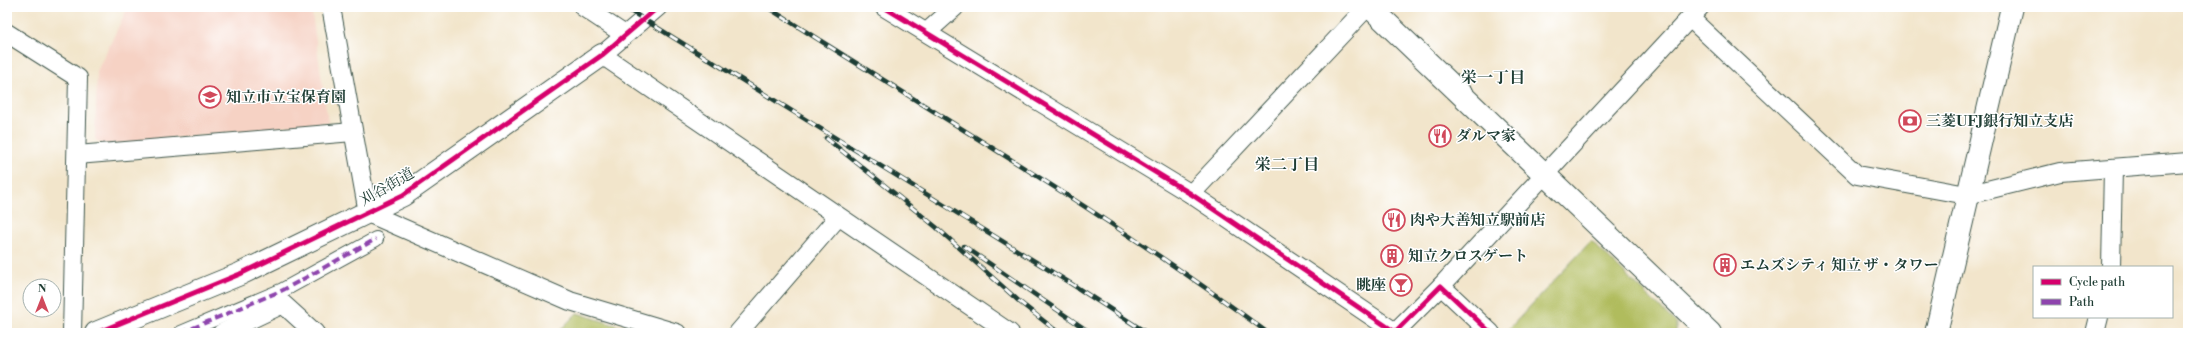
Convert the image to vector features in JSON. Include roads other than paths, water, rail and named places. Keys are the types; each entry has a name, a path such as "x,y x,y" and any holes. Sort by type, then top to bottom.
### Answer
{"street":[{"path":"331,7 368,213 570,301 677,333"},
{"path":"583,7 625,35"},
{"name":"刈谷街道","path":"96,333 240,274 368,213 402,195 602,55 658,7"},
{"path":"884,7 1191,194 1395,332 1441,286 1695,13 1857,175 1967,195 2060,172 2188,162"},
{"path":"927,32 955,7"},
{"path":"1191,194 1367,7"},
{"path":"1370,7 1546,174 1700,329"},
{"path":"1936,333 2012,7"},
{"path":"7,33 78,78 72,333"},
{"path":"602,55 1010,333"},
{"path":"77,155 353,132"},
{"path":"2111,266 2113,168"},
{"path":"738,333 838,217"},
{"path":"181,333 283,290 376,239"},
{"path":"1441,286 1491,333"},
{"path":"222,333 283,304 315,333"},
{"path":"2095,333 2099,318"}],"railway":[{"path":"624,7 1070,283 1147,333"},
{"path":"767,7 1083,206 1146,247 1268,333"},
{"path":"826,138 936,227 1021,303 1059,333"},
{"path":"964,246 1091,333"}],"place":[{"name":"知立市立宝保育園","path":"210,97"},
{"name":"三菱UFJ銀行知立支店","path":"1910,121"},
{"name":"ダルマ家","path":"1440,136"},
{"name":"肉や大善知立駅前店","path":"1394,220"},
{"name":"知立クロスゲート","path":"1392,256"},
{"name":"エムズシティ 知立 ザ・タワー","path":"1725,265"},
{"name":"眺座","path":"1401,285"}],"district":[{"name":"栄一丁目","path":"1493,78"},
{"name":"栄二丁目","path":"1287,165"}]}
